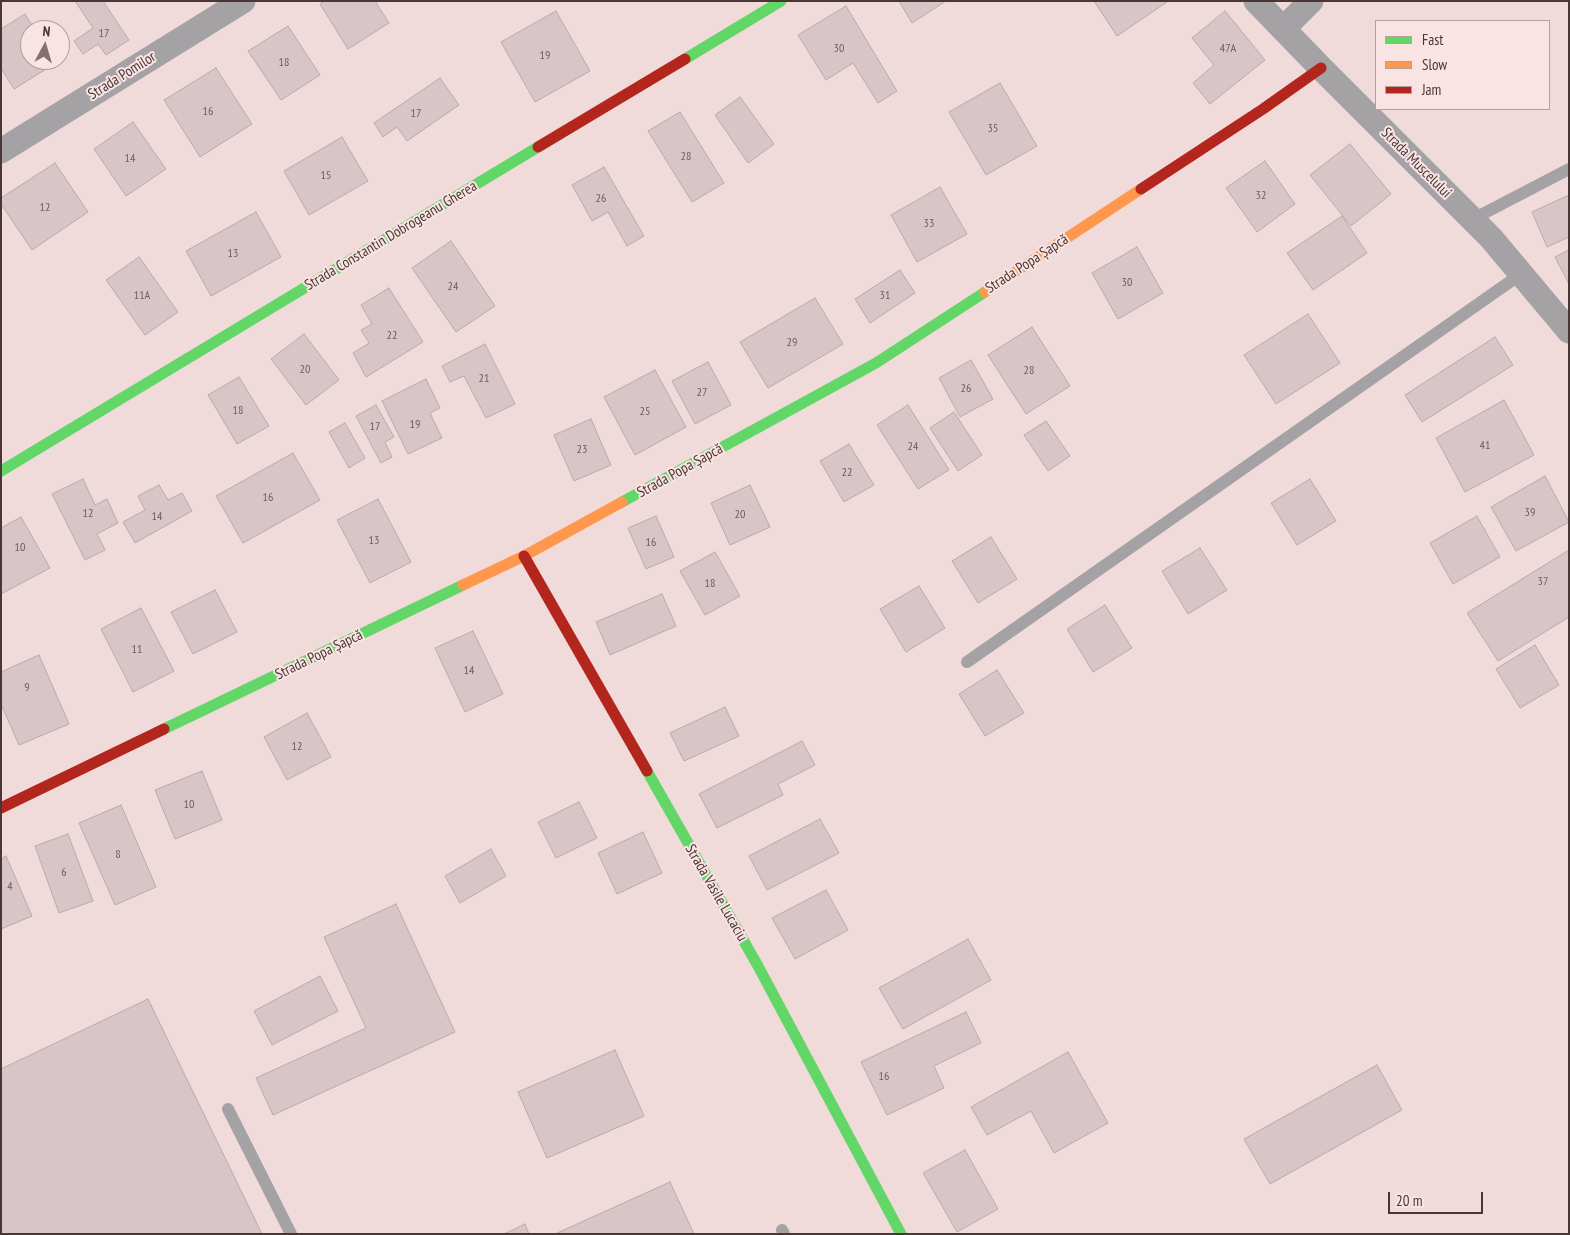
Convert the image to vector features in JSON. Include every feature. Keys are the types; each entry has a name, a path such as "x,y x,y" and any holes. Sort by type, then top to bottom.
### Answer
{"street":[{"name":"Strada Pomilor","path":"1,151 243,1"},
{"name":"Strada Constantin Dobrogeanu Gherea","path":"1,471 782,1"},
{"name":"Strada Muscelului","path":"1256,1 1473,219 1569,331"},
{"path":"1283,29 1311,1"},
{"name":"Strada Popa Șapcă","path":"1,808 524,556 876,363 1263,109 1321,68"},
{"name":"Strada Vasile Lucaciu","path":"524,556 758,966 901,1234"}],"lane":[{"path":"1473,219 1569,169"},
{"path":"967,662 1521,274"},
{"path":"228,1109 291,1234"}],"building":[{"path":"75,1 103,1 129,40 106,55 98,44 83,54 74,41 93,28"},
{"path":"325,1 375,1 389,23 348,49 320,4"},
{"path":"899,1 946,1 912,23"},
{"path":"1094,1 1166,1 1167,2 1117,36"},
{"path":"846,6 897,91 878,103 853,63 826,80 798,35"},
{"path":"556,11 590,71 535,102 501,42"},
{"path":"1225,11 1265,60 1210,104 1193,83 1214,65 1192,38"},
{"path":"25,14 29,20 20,20 20,70 45,70 14,89 1,68 1,29"},
{"path":"288,26 320,75 281,100 248,51"},
{"path":"216,68 252,124 200,157 164,100"},
{"path":"440,78 459,105 407,141 397,127 383,137 374,123"},
{"path":"1000,83 1037,146 986,175 949,112"},
{"path":"740,97 774,144 748,163 715,115"},
{"path":"680,112 724,183 692,202 648,131"},
{"path":"133,122 166,169 126,196 94,149"},
{"path":"342,137 368,181 309,215 284,171"},
{"path":"1350,144 1391,194 1351,226 1310,175"},
{"path":"1265,161 1295,204 1257,232 1226,188"},
{"path":"55,163 88,212 32,250 1,204 1,198"},
{"path":"604,167 644,236 627,246 608,212 592,221 572,185"},
{"path":"940,187 967,234 917,262 891,215"},
{"path":"1569,195 1569,237 1547,247 1532,212"},
{"path":"256,212 281,257 211,296 186,251"},
{"path":"1342,216 1367,253 1313,290 1287,253"},
{"path":"451,241 495,306 456,332 412,268"},
{"path":"1137,247 1163,293 1118,319 1092,273"},
{"path":"1569,250 1569,284 1555,257"},
{"path":"139,257 178,312 145,335 106,280"},
{"path":"900,270 915,293 870,323 855,299"},
{"path":"389,288 423,342 366,377 353,353 369,343 361,330 372,324 361,305"},
{"path":"815,298 843,344 768,388 740,342"},
{"path":"1308,314 1340,363 1276,404 1244,355"},
{"path":"1032,327 1070,386 1026,414 988,355"},
{"path":"304,334 339,380 306,405 271,359"},
{"path":"1495,337 1513,365 1422,422 1405,395"},
{"path":"485,344 515,404 486,418 464,376 450,382 442,366"},
{"path":"971,360 993,399 960,417 939,378"},
{"path":"708,362 731,405 695,424 672,381"},
{"path":"655,370 686,427 635,455 604,397"},
{"path":"239,377 269,426 237,444 208,395"},
{"path":"426,379 440,408 430,413 442,438 408,454 382,401"},
{"path":"1504,400 1534,455 1465,492 1436,438"},
{"path":"376,405 394,437 385,442 392,457 381,463 356,416"},
{"path":"908,405 949,470 918,489 877,425"},
{"path":"954,412 982,455 958,471 930,428"},
{"path":"591,419 611,465 574,481 554,435"},
{"path":"1046,421 1070,456 1048,471 1024,435"},
{"path":"345,423 365,458 349,468 329,432"},
{"path":"849,444 874,485 844,502 820,461"},
{"path":"293,453 320,500 243,543 216,496"},
{"path":"1545,476 1569,522 1516,551 1491,507"},
{"path":"83,479 95,505 107,499 118,523 97,534 105,550 85,560 52,494"},
{"path":"1310,479 1336,521 1297,545 1271,503"},
{"path":"159,485 168,500 182,493 192,511 135,543 123,522 145,510 138,496"},
{"path":"750,485 770,527 730,545 711,503"},
{"path":"378,499 411,562 370,583 337,520"},
{"path":"656,516 674,557 646,569 628,528"},
{"path":"1477,516 1500,557 1453,584 1430,543"},
{"path":"21,517 50,568 1,594 1,528"},
{"path":"991,537 1017,579 978,603 952,561"},
{"path":"1200,548 1227,590 1188,614 1162,571"},
{"path":"1569,550 1569,617 1498,661 1467,613"},
{"path":"715,552 740,596 705,615 680,571"},
{"path":"919,586 945,628 906,652 880,609"},
{"path":"215,590 237,632 193,654 171,612"},
{"path":"662,594 676,626 610,655 596,622"},
{"path":"1105,605 1132,648 1093,672 1067,629"},
{"path":"141,608 174,671 133,692 101,629"},
{"path":"473,631 503,694 465,712 435,648"},
{"path":"1535,645 1559,685 1520,708 1496,669"},
{"path":"39,655 69,724 19,745 1,704 1,672"},
{"path":"997,670 1024,713 985,736 959,694"},
{"path":"725,707 739,736 684,761 670,733"},
{"path":"307,713 331,757 287,780 264,737"},
{"path":"802,741 815,765 778,784 783,795 717,828 699,794"},
{"path":"202,771 222,820 175,839 155,790"},
{"path":"579,802 597,838 556,858 538,822"},
{"path":"121,805 156,887 115,905 79,823"},
{"path":"820,819 839,853 767,890 749,856"},
{"path":"643,832 662,873 617,894 598,853"},
{"path":"68,834 93,901 59,913 35,846"},
{"path":"491,849 506,876 460,903 445,876"},
{"path":"6,856 32,916 1,929 1,859"},
{"path":"826,890 848,930 795,959 772,918"},
{"path":"396,904 455,1032 273,1115 256,1078 366,1028 324,937"},
{"path":"968,939 991,980 903,1029 879,988"},
{"path":"320,976 338,1011 272,1045 254,1011"},
{"path":"148,999 262,1234 1,1234 1,1069"},
{"path":"966,1012 981,1043 934,1066 944,1088 887,1115 861,1062"},
{"path":"615,1050 644,1116 547,1158 518,1092"},
{"path":"1068,1052 1108,1123 1054,1153 1031,1111 987,1135 971,1107"},
{"path":"1377,1065 1402,1110 1270,1184 1244,1139"},
{"path":"965,1150 998,1209 957,1232 923,1173"},
{"path":"670,1182 694,1234 555,1234"},
{"path":"525,1224 529,1234 504,1234"}],"traffic: fast":[{"path":"685,59 781,1"},
{"path":"1,471 538,147"},
{"path":"622,502 876,363 985,292"},
{"path":"164,729 463,585"},
{"path":"647,771 758,966 901,1234"}],"traffic: slow":[{"path":"985,292 1141,189"},
{"path":"463,585 524,556 622,502"}],"traffic: jam":[{"path":"538,147 685,59"},
{"path":"1141,189 1263,109 1321,68"},
{"path":"524,556 647,771"},
{"path":"1,808 164,729"}]}
